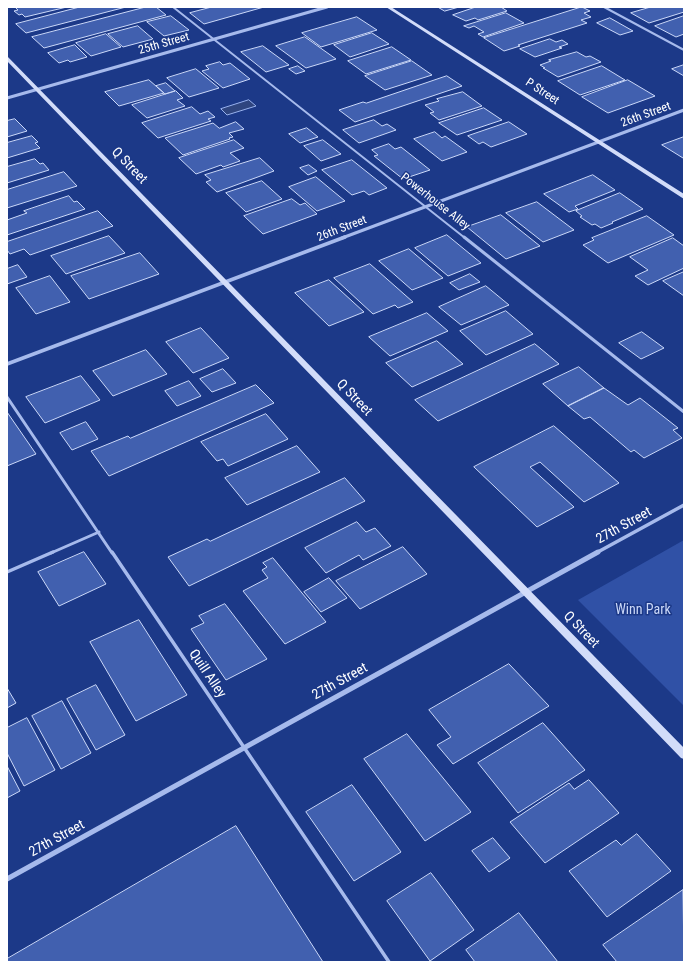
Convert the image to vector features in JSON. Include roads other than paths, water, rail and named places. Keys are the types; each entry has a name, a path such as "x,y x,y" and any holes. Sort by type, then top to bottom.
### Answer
{"main road":[{"name":"P Street","path":"388,7 684,197"},
{"name":"Q Street","path":"7,58 684,755"}],"street":[{"name":"25th Street","path":"7,98 327,7"},
{"name":"26th Street","path":"7,364 684,110"},
{"name":"27th Street","path":"7,879 684,505"}],"lane":[{"name":"Powerhouse Alley","path":"173,7 684,412"},
{"path":"604,7 684,50"},
{"name":"Quill Alley","path":"7,398 389,962"},
{"path":"7,572 99,532"}],"park label":[{"name":"Winn Park","path":"643,610"}]}
